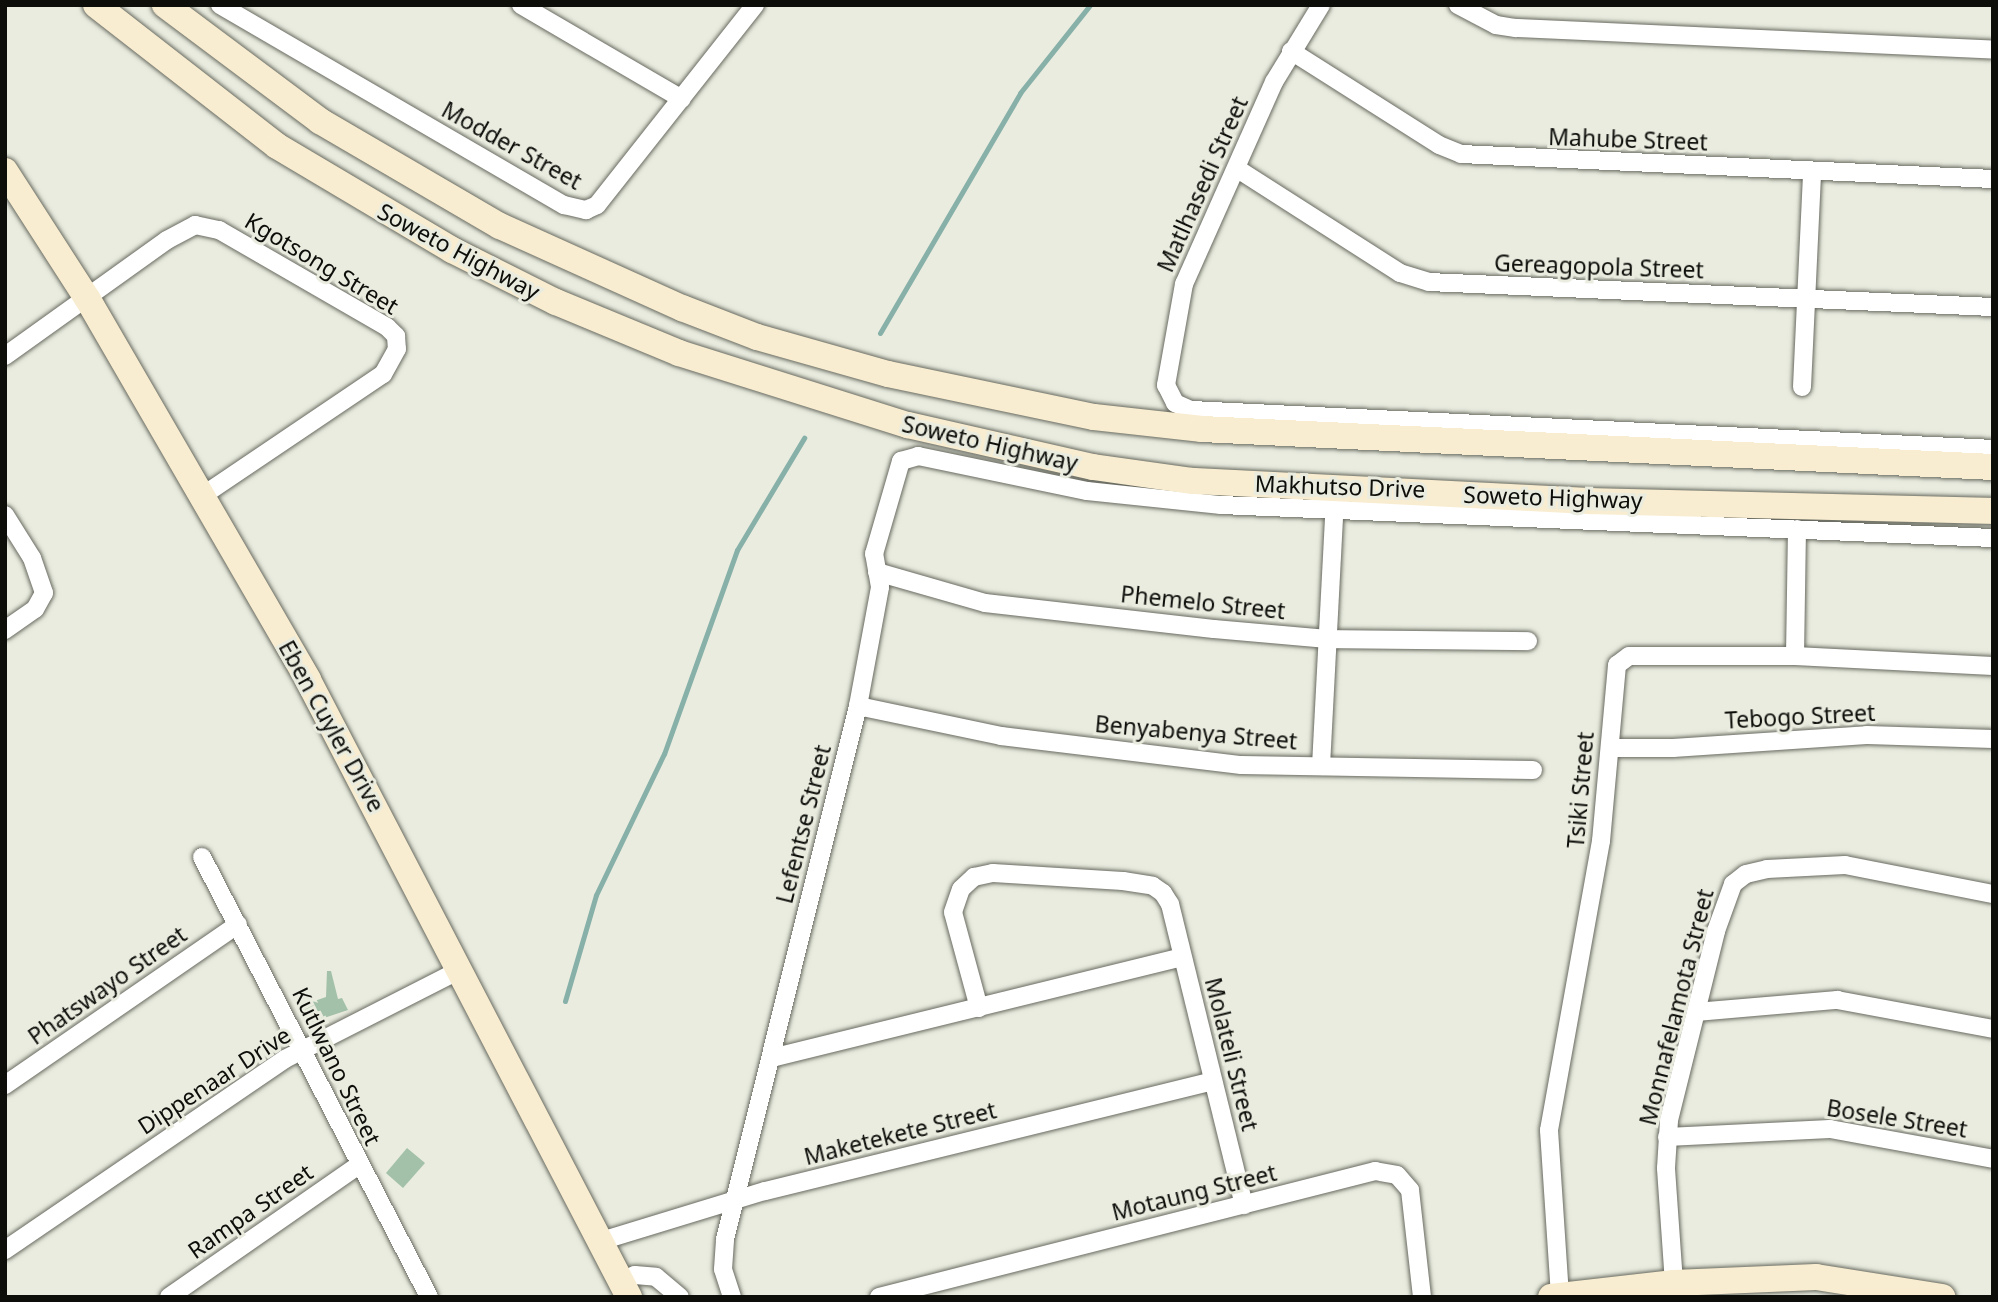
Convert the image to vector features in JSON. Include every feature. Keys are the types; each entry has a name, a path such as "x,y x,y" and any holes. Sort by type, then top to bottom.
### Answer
{"main road":[{"name":"Soweto Highway","path":"96,5 221,105 337,185 544,296 679,353 861,412 1093,467 1335,499 1993,511"},
{"name":"Soweto Highway","path":"165,5 320,121 500,226 682,309 757,337 888,374 1094,417 1202,429 1993,467"},
{"name":"Eben Cuyler Drive","path":"5,171 87,298 331,721 625,1289"},
{"path":"1555,1296 1589,1295 1674,1283 1816,1277 1942,1297"}],"street":[{"name":"Modder Street","path":"220,5 574,210 597,205 755,5"},
{"name":"Matlhasedi Street","path":"1321,5 1292,51 1180,294 1166,380 1168,396 1191,410 1993,449"},
{"path":"1458,5 1496,25 1516,28 1993,50"},
{"path":"530,8 682,99"},
{"name":"Mahube Street","path":"1292,51 1439,145 1461,153 1993,179"},
{"name":"Gereagopola Street","path":"1236,168 1400,272 1429,282 1993,307"},
{"path":"1802,387 1812,172"},
{"name":"Kgotsong Street","path":"5,356 167,240 204,225 387,327 396,336 397,349 383,374 202,496"},
{"name":"Makhutso Drive","path":"901,461 918,456 1021,480 1113,494 1335,499 1797,529 1993,538"},
{"name":"Lefentse Street","path":"735,1199 858,706 880,587 874,554 901,461"},
{"path":"1321,766 1335,499"},
{"path":"5,515 32,558 44,587 35,609 5,630"},
{"path":"1795,656 1797,529"},
{"name":"Phemelo Street","path":"877,572 985,603 1328,639 1528,641"},
{"name":"Tsiki Street","path":"1555,1296 1549,1130 1596,876 1614,671 1629,656 1795,656 1993,666"},
{"name":"Benyabenya Street","path":"858,706 956,729 1126,753 1241,765 1533,770"},
{"name":"Tebogo Street","path":"1609,748 1674,748 1840,735 1993,739"},
{"name":"Kutlwano Street","path":"202,857 303,1050 426,1296"},
{"name":"Monnafelamota Street","path":"1674,1283 1667,1137 1724,900 1733,884 1746,874 1845,864 1993,894"},
{"name":"Molateli Street","path":"979,1008 953,912 961,889 980,874 1153,886 1170,904 1244,1205"},
{"name":"Phatswayo Street","path":"5,1085 238,924"},
{"name":"Molateli Street","path":"771,1058 1182,957"},
{"name":"Dippenaar Drive","path":"5,1250 303,1050 460,970"},
{"path":"1696,1012 1837,1000 1993,1029"},
{"name":"Maketekete Street","path":"601,1241 735,1199 1213,1082"},
{"name":"Bosele Street","path":"1667,1137 1830,1129 1993,1159"},
{"name":"Rampa Street","path":"169,1297 359,1165"},
{"name":"Motaung Street","path":"879,1297 1366,1173 1397,1175 1410,1189 1422,1297"},
{"path":"732,1297 723,1254 735,1199"},
{"path":"625,1289 635,1275 656,1277 680,1297"}],"building":[{"path":"327,971 331,971 338,999 342,998 348,1010 309,1023 300,1006 326,997"},
{"path":"407,1148 425,1163 403,1188 386,1173"}],"waterway":[{"path":"880,333 1020,93 1090,5"},
{"path":"565,1001 596,895 664,754 737,550 804,438"}]}
